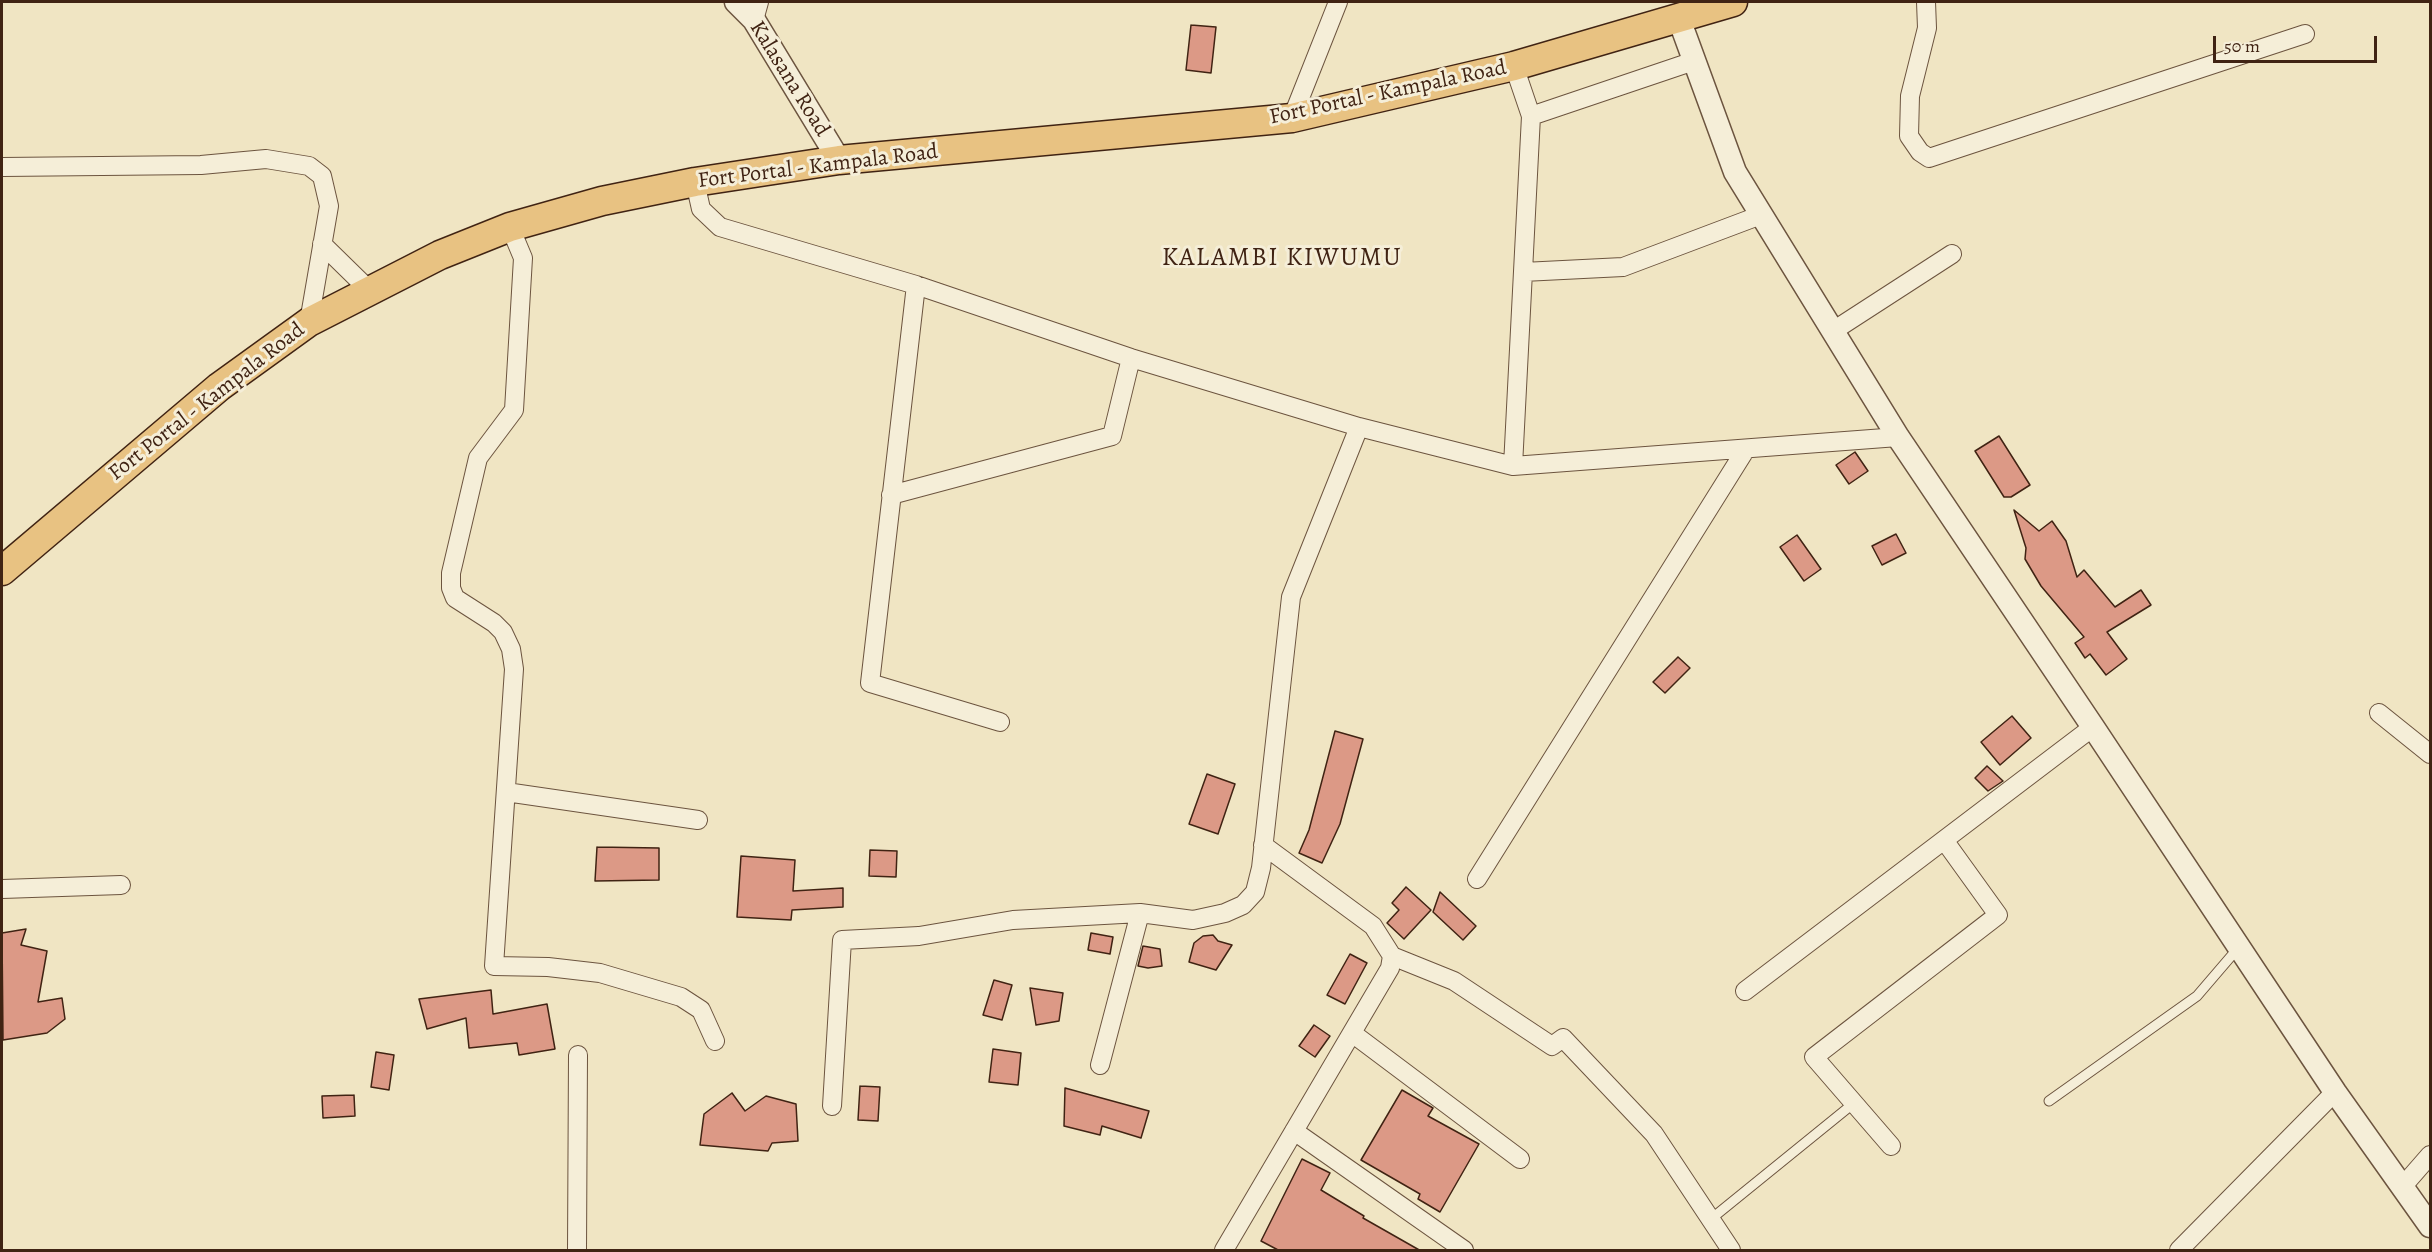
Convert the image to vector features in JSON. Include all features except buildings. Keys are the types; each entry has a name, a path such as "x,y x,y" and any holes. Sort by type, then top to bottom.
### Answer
{"main road":[{"name":"Fort Portal - Kampala Road","path":"2,571 219,387 309,322 440,255 510,227 602,201 695,182 839,160 1292,117 1514,66 1732,2"}],"street":[{"name":"Kalasana Road","path":"736,2 757,11 839,160"},
{"path":"1292,117 1338,2"},
{"path":"1926,2 1927,28 1910,96 1909,136 1920,152 1929,158 2305,34"},
{"path":"1679,19 1735,172 1898,438 2094,727 2335,1092 2430,1226"},
{"path":"1531,116 1694,61"},
{"path":"1513,466 1531,116 1514,66"},
{"path":"2,167 201,165 266,159 309,166 322,176 327,189 329,206 309,322"},
{"path":"695,182 701,209 720,227 916,285 1131,358 1359,427 1513,466 1898,438"},
{"path":"1523,272 1623,267 1761,215"},
{"path":"510,227 523,258 514,410 478,458 451,573 451,588 455,598 494,623 503,633 511,649 514,669 494,966 548,967 600,973 681,997 702,1010 715,1041"},
{"path":"322,244 369,290"},
{"path":"1833,331 1952,254"},
{"path":"916,285 870,683 1000,722"},
{"path":"891,495 1112,436 1131,358"},
{"path":"832,1106 842,940 919,936 1013,920 1140,912 1192,920 1225,913 1243,905 1255,892 1261,868 1291,597 1359,427"},
{"path":"1477,879 1746,449"},
{"path":"2379,713 2430,754"},
{"path":"1745,991 2094,727"},
{"path":"506,792 698,820"},
{"path":"1891,1146 1814,1057 1998,915 1944,840"},
{"path":"1263,845 1373,926 1392,956 1454,981 1552,1046 1563,1038 1654,1134 1731,1251"},
{"path":"2,889 121,885"},
{"path":"1100,1065 1140,912"},
{"path":"1224,1251 1390,968 1392,956"},
{"path":"1352,1033 1520,1159"},
{"path":"578,1055 578,1251"},
{"path":"2179,1251 2335,1092"},
{"path":"1294,1131 1464,1251"},
{"path":"2403,1186 2430,1155"}],"lane":[{"path":"2049,1101 2197,996 2239,946"},
{"path":"1711,1219 1854,1102"}],"district":[{"name":"KALAMBI KIWUMU","path":"1282,259"}]}
